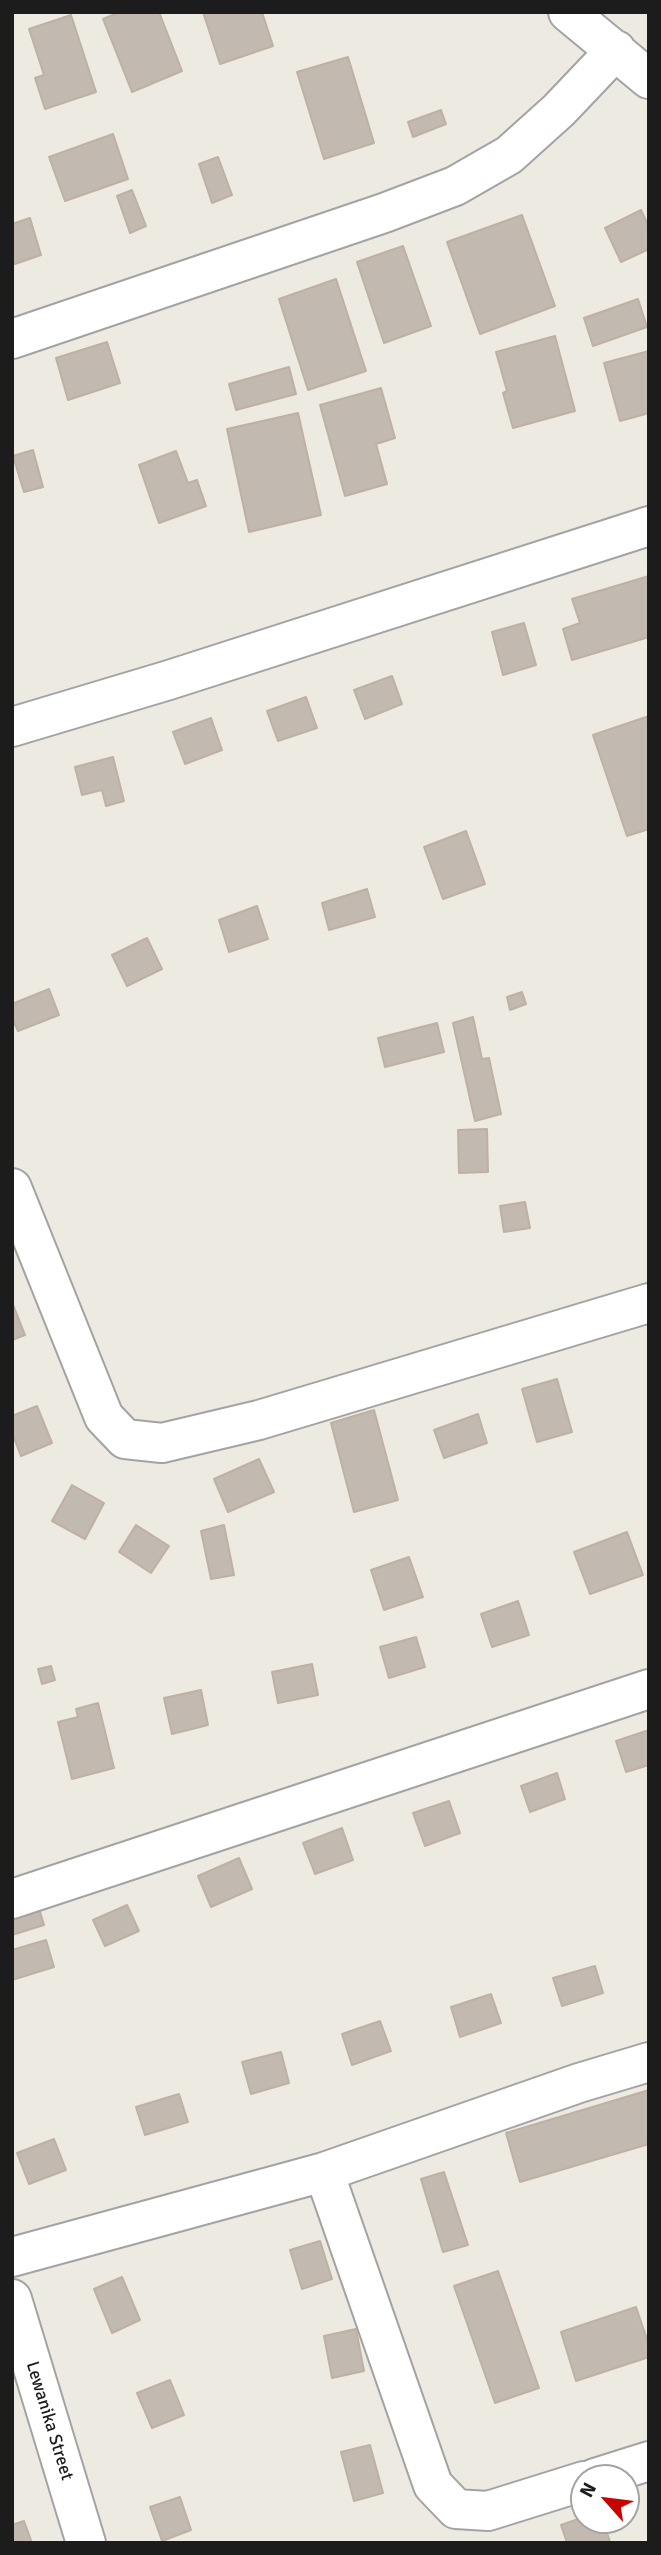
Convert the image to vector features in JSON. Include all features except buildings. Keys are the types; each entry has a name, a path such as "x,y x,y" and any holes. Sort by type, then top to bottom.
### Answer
{"street":[{"path":"568,12 649,79"},
{"path":"12,339 384,213 455,186 509,155 559,110 616,50"},
{"path":"12,727 182,676 649,526"},
{"path":"12,1188 104,1417 125,1439 162,1443 259,1420 649,1303"},
{"path":"12,1899 649,1689"},
{"path":"12,2258 324,2172 579,2083 649,2062"},
{"path":"324,2172 433,2485 456,2509 488,2511 570,2485"},
{"name":"Lewanika Street","path":"12,2299 86,2543"}]}
